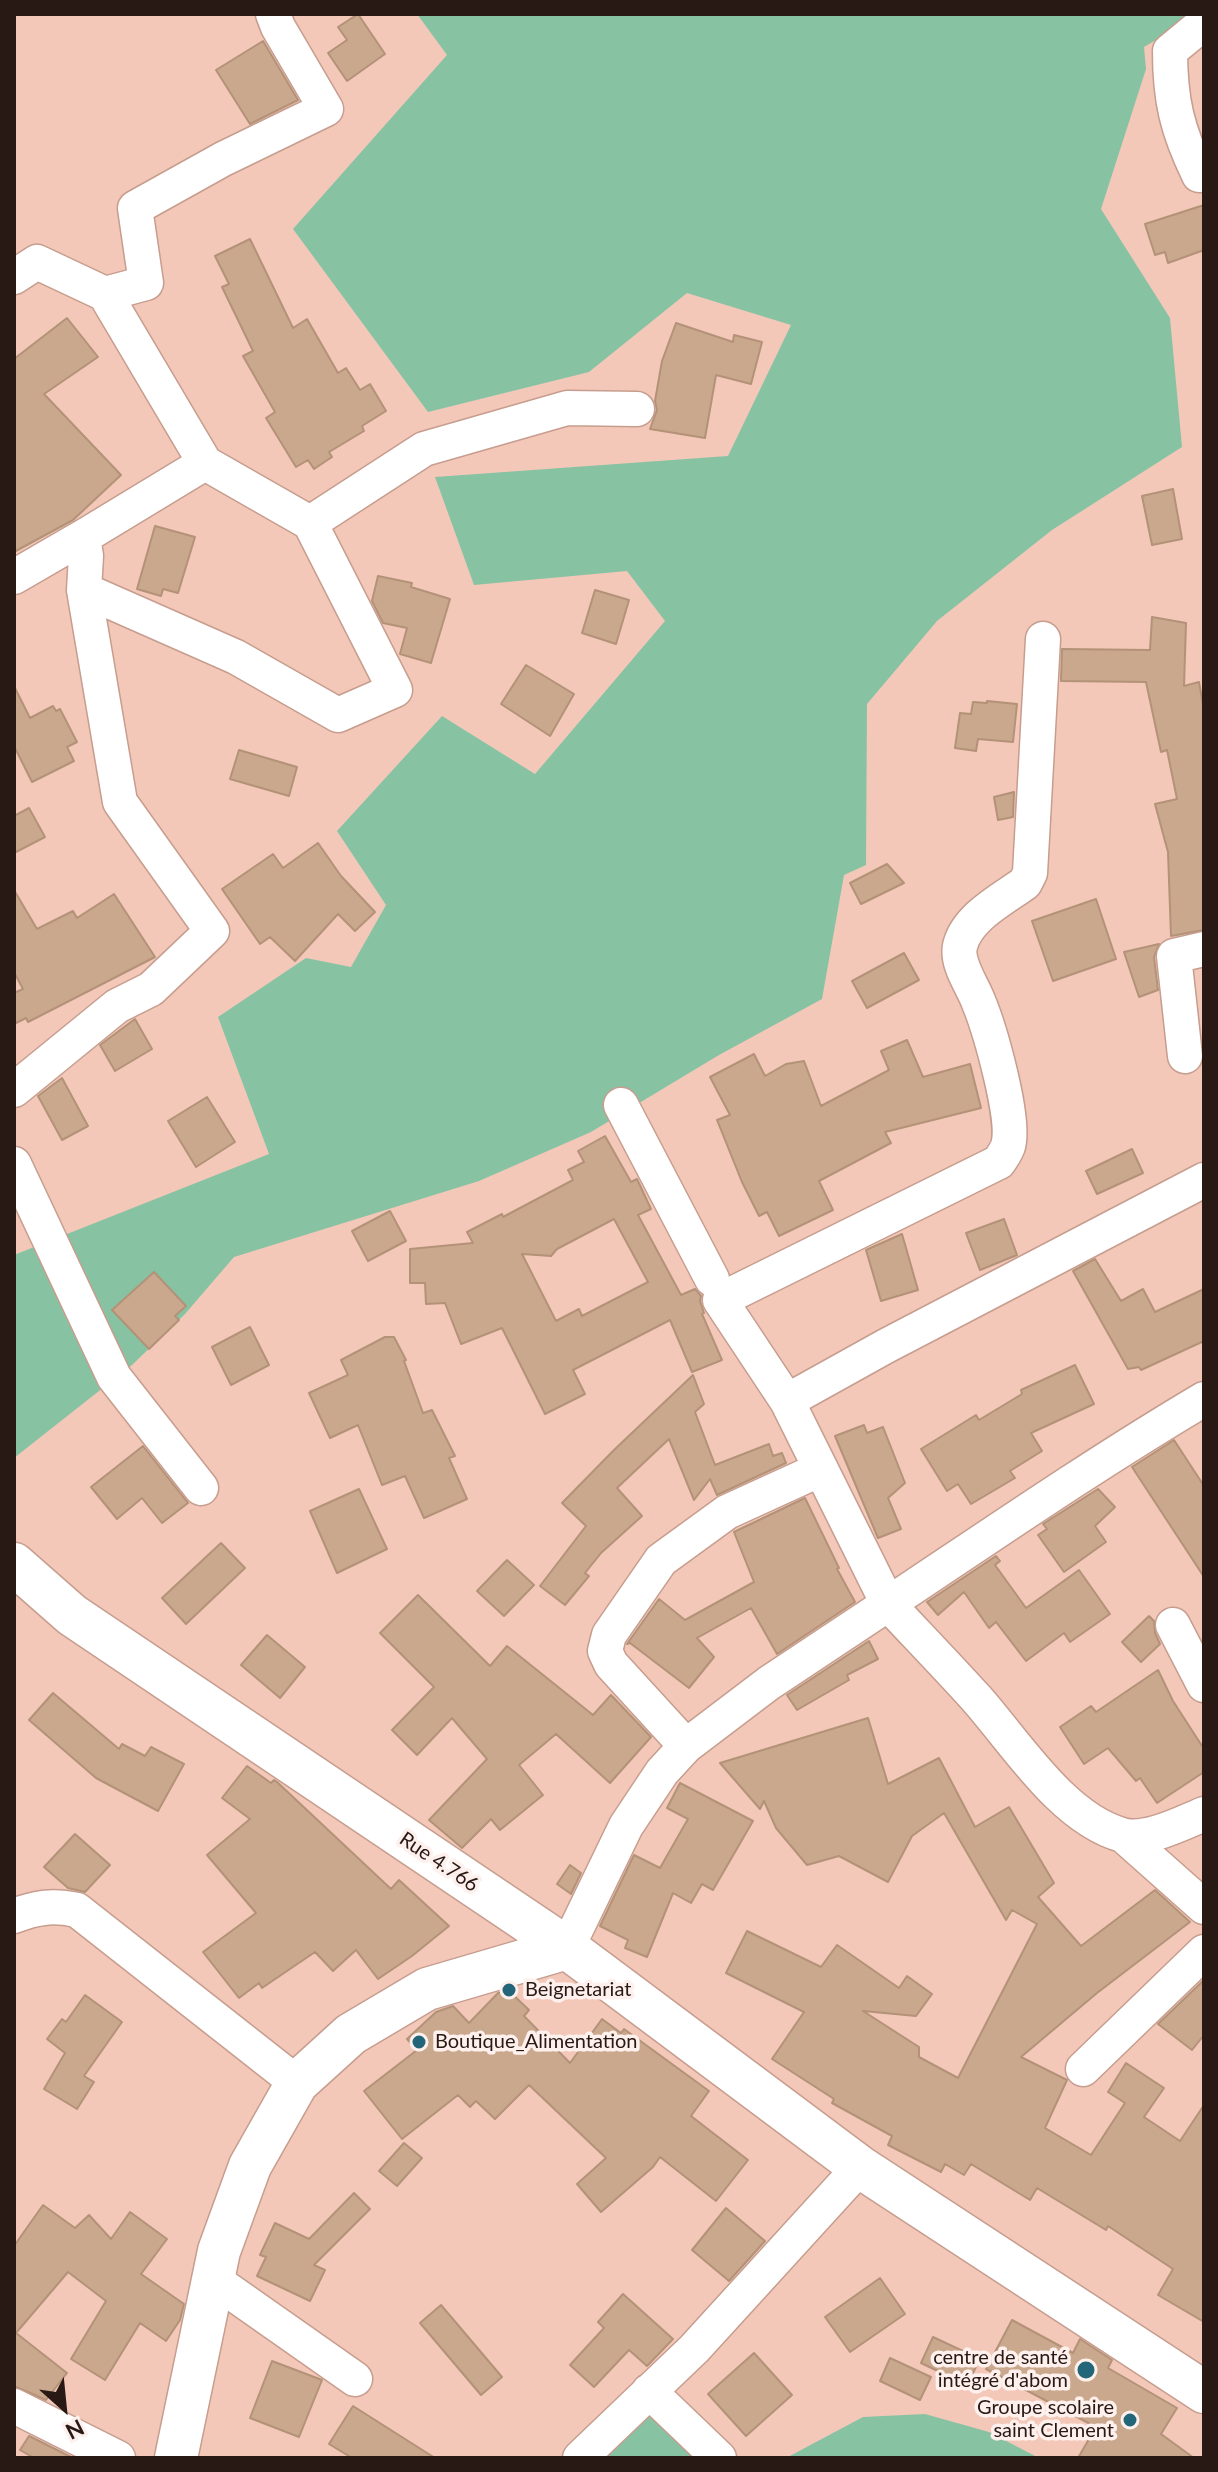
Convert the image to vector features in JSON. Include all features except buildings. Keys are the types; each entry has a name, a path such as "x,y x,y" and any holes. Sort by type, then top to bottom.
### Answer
{"street":[{"path":"105,294 146,283 135,208 223,159 326,109 273,14"},
{"path":"1204,23 1170,51 1170,93 1186,148 1199,175 1204,174"},
{"path":"14,277 37,262 105,294 205,463 310,523 395,690 338,715 236,657 84,590"},
{"path":"310,523 424,449 567,408 637,409"},
{"path":"14,577 205,463"},
{"path":"18,1076 117,1006 151,989 212,931 120,802 84,590 86,556 83,537"},
{"path":"1043,639 1030,873 1025,883 968,928 959,948 963,968 993,1043 1009,1128 1008,1146 999,1162 720,1300 787,1401 888,1604 977,1699 1059,1794 1090,1820 1124,1836 1204,1907"},
{"path":"1185,1056 1174,956 1204,949"},
{"path":"621,1105 712,1279"},
{"path":"14,1164 114,1377 201,1488"},
{"path":"787,1401 1204,1180"},
{"path":"176,2458 219,2251 250,2166 297,2083 351,2034 427,1989 567,1948 626,1826 662,1772 686,1746 769,1683 988,1535 1123,1447 1204,1399"},
{"path":"686,1746 611,1664 605,1651 609,1635 661,1560 727,1512 821,1469"},
{"name":"Rue 4.766","path":"14,1564 72,1615 567,1948 860,2167 1204,2392"},
{"path":"1173,1625 1204,1685"},
{"path":"1124,1836 1158,1833 1204,1814"},
{"path":"14,1916 54,1906 77,1910 297,2083"},
{"path":"1083,2069 1204,1952"},
{"path":"580,2458 735,2306 780,2252 860,2167"},
{"path":"214,2280 355,2379"},
{"path":"649,2391 719,2458"},
{"path":"14,2406 118,2458"}],"green space":[{"path":"417,14 1200,14 1144,47 1146,69 1101,209 1170,318 1182,447 1052,530 937,621 867,704 866,865 844,875 822,999 719,1055 591,1132 479,1181 234,1257 185,1314 132,1365 14,1458 14,1255 269,1154 218,1017 306,958 351,967 386,905 337,831 442,716 535,774 665,621 627,571 474,585 435,477 728,456 791,325 687,293 589,372 428,412 293,229 447,55"},
{"path":"657,2385 720,2458 583,2458"},
{"path":"925,2414 989,2432 1039,2458 786,2458 863,2417"}],"place":[{"name":"Beignetariat","path":"509,1990"},
{"name":"Boutique_Alimentation","path":"419,2042"},
{"name":"centre de santé intégré d'abom","path":"1086,2370"},
{"name":"Groupe scolaire saint Clement","path":"1130,2420"}]}
